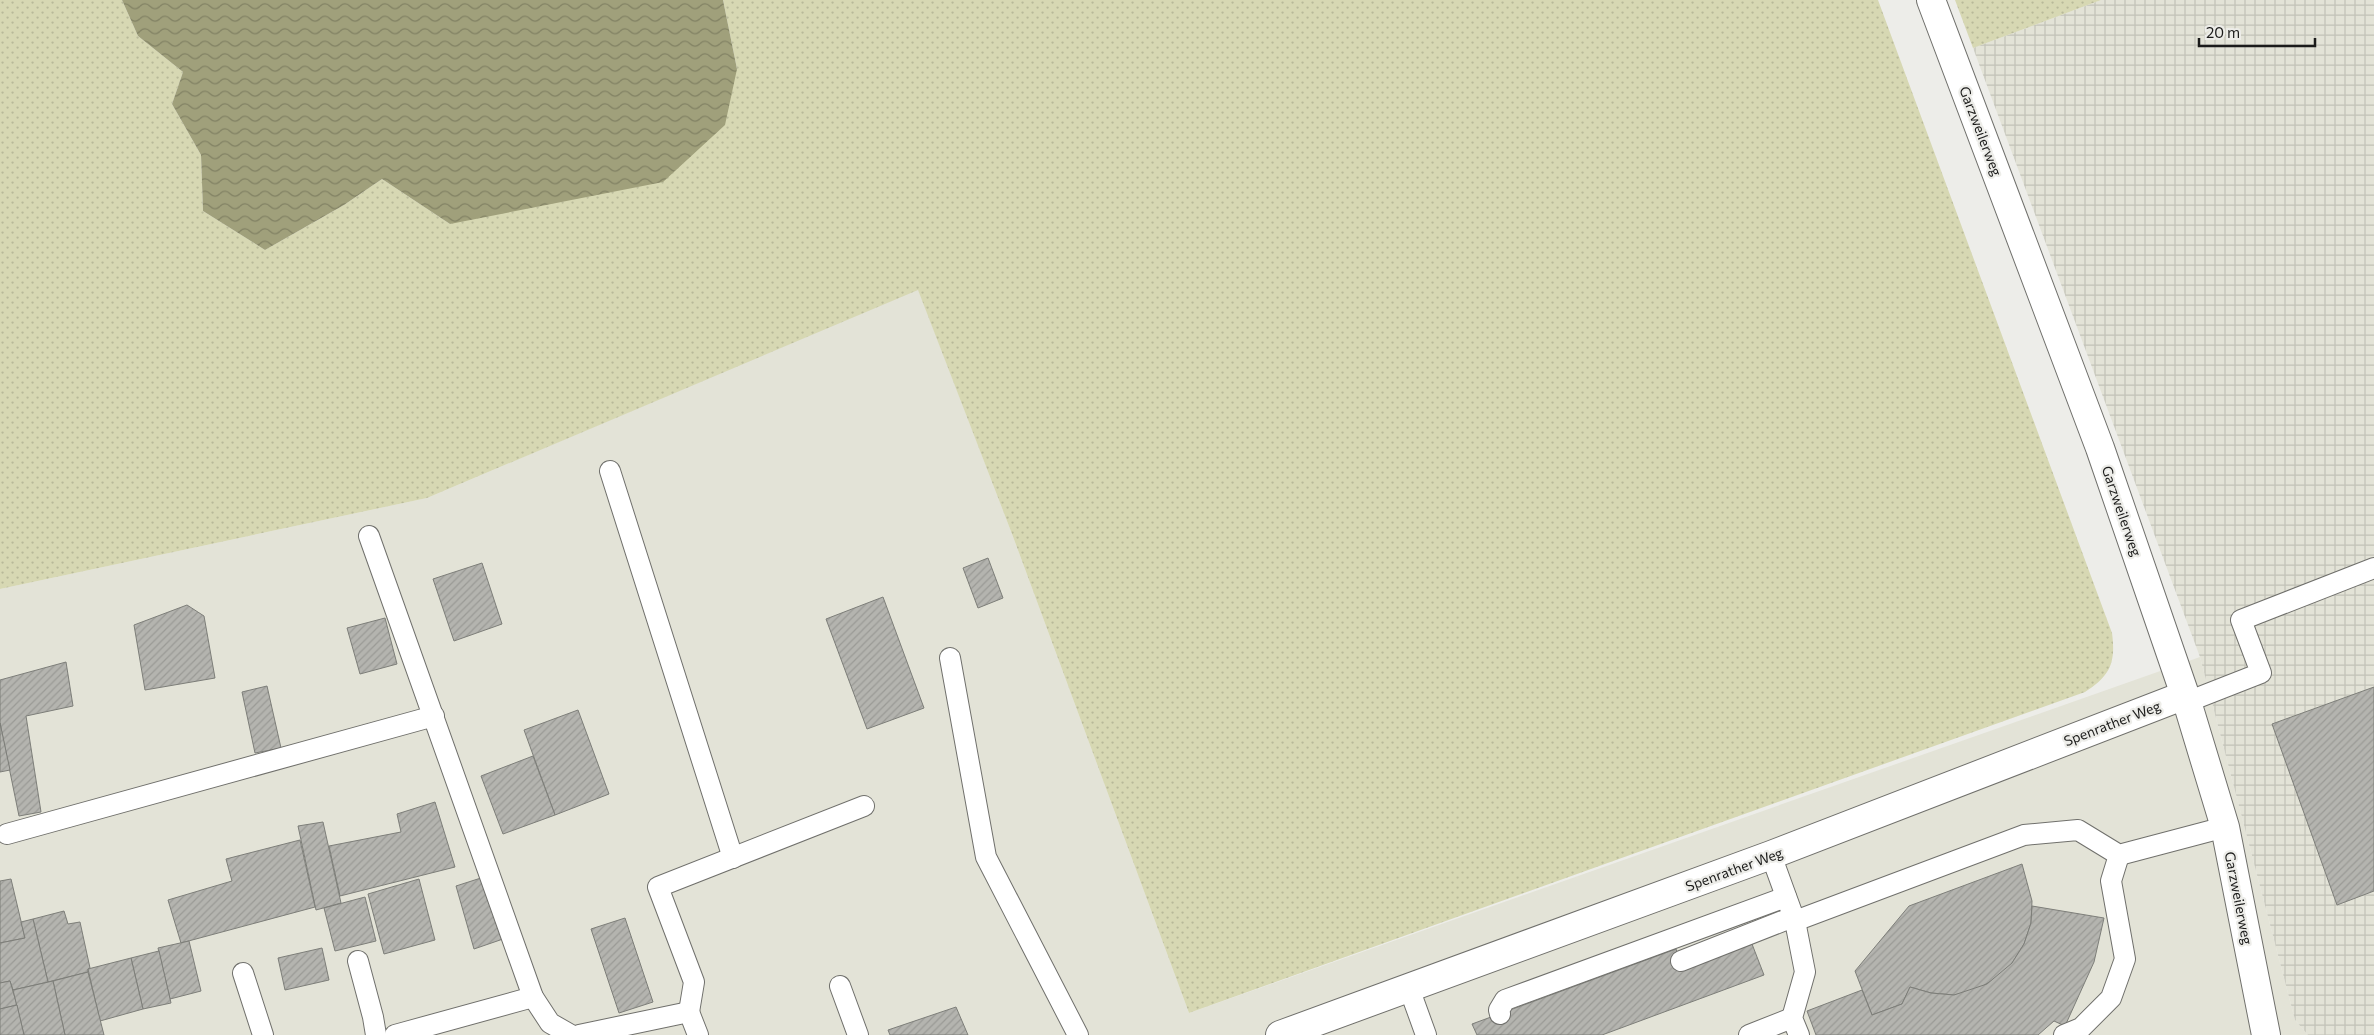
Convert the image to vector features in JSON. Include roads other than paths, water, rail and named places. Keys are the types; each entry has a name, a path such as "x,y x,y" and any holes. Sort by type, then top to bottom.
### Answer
{"street":[{"name":"Garzweilerweg","path":"1931,0 2100,448 2186,699 2225,827 2266,1035"},
{"name":"Spenrather Weg","path":"1280,1035 1771,855 2186,699"}],"lane":[{"path":"610,471 733,858"},
{"path":"370,536 534,996 550,1023 571,1035"},
{"path":"2186,699 2261,672 2241,620 2374,568"},
{"path":"950,658 986,857 1078,1035"},
{"path":"7,834 434,716"},
{"path":"698,1035 689,1012 694,982 658,887 864,806"},
{"path":"1681,961 2024,834 2078,830 2119,855 2225,827"},
{"path":"1749,1035 1796,1027 1805,972 1794,919 1771,855"},
{"path":"2064,1035 2081,1028 2111,998 2125,959 2111,881 2119,855"},
{"path":"1500,1014 1499,1010 1505,1000 1786,897"},
{"path":"358,961 374,1018 376,1035"},
{"path":"243,973 263,1035"},
{"path":"840,986 858,1035"},
{"path":"1408,988 1426,1035"},
{"path":"395,1035 534,996"},
{"path":"579,1035 689,1012"}],"water":[{"path":"122,0 723,0 737,69 725,125 663,182 450,224 382,179 344,205 265,250 203,211 201,155 172,104 183,72 138,36"}]}
